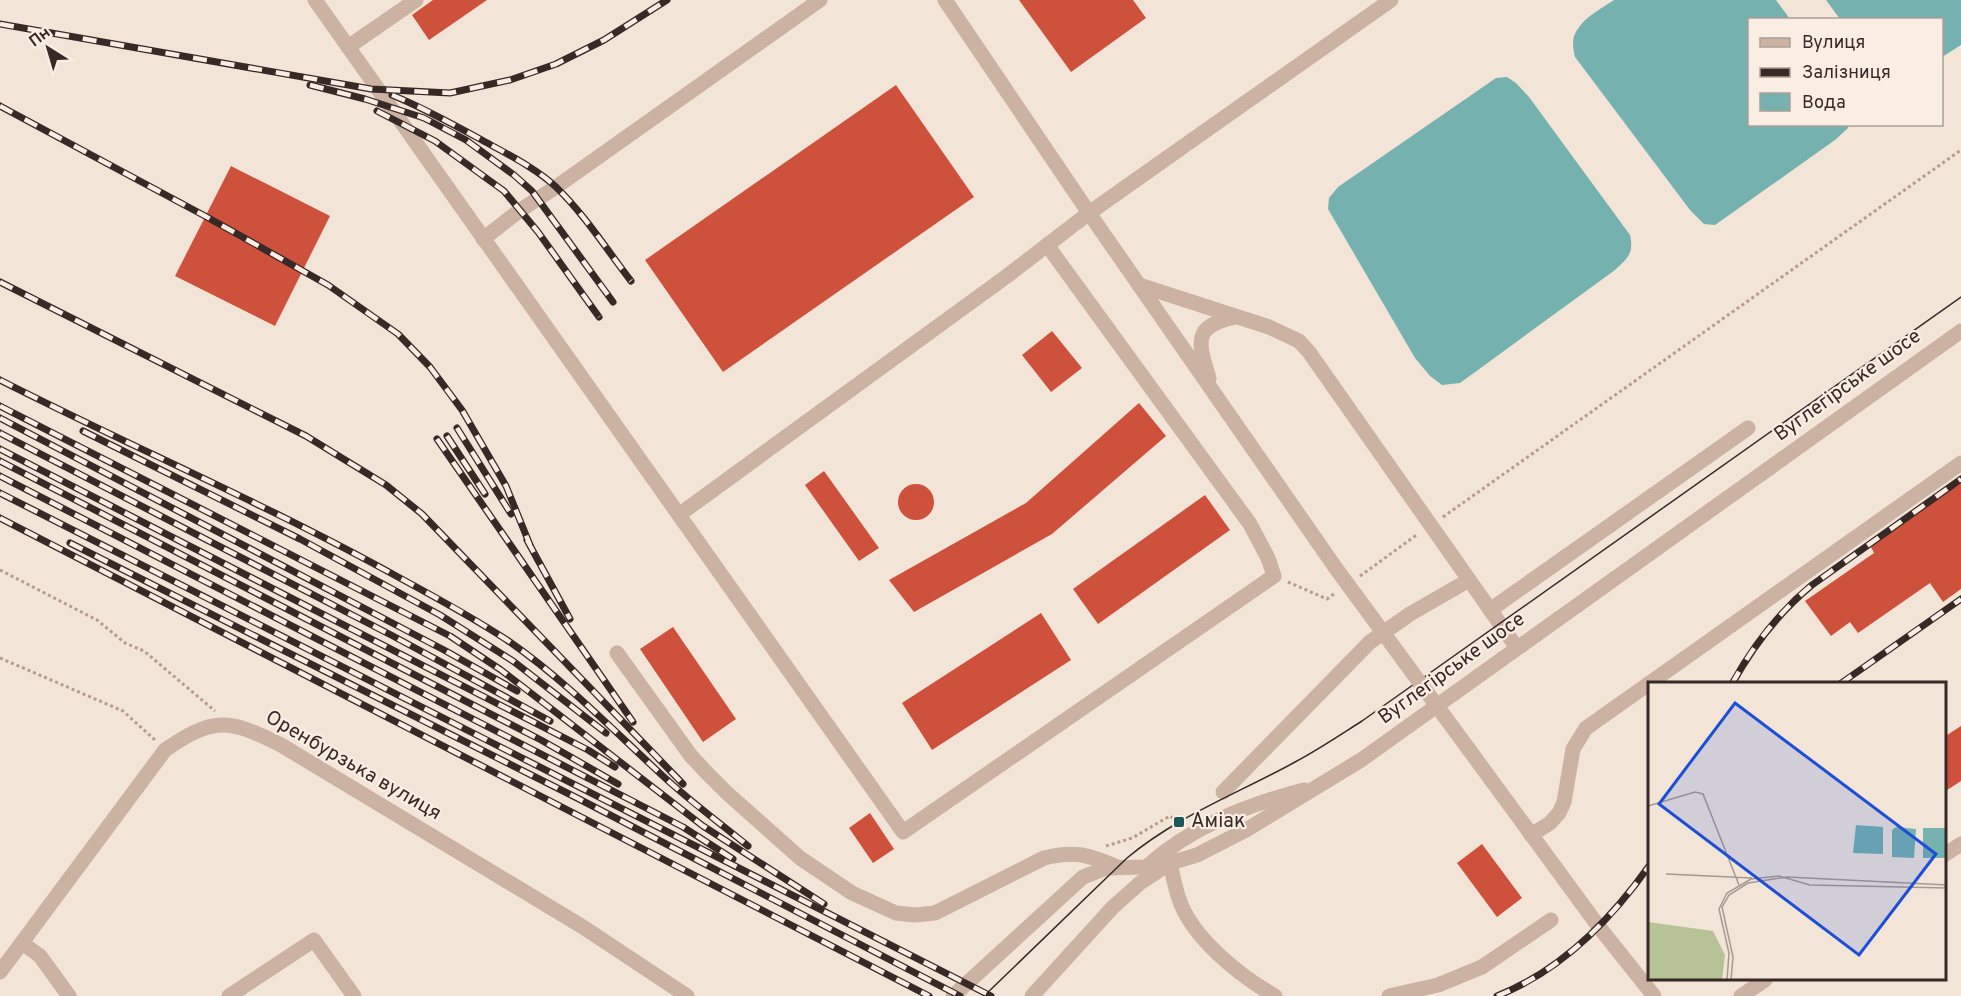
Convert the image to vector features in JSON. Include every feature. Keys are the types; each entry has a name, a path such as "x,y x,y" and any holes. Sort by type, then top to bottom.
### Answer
{"street":[{"path":"315,0 903,832 1275,576 1250,524 1047,245"},
{"path":"348,47 416,0"},
{"path":"483,239 519,211 820,0"},
{"path":"945,0 1089,213 1335,567 1599,927 1654,996"},
{"path":"680,514 1089,213 1391,0"},
{"path":"1139,285 1239,317 1299,341 1309,352 1516,648"},
{"path":"1213,392 1201,354 1202,336 1209,326 1218,321 1239,317"},
{"name":"Вуглегірське шосе","path":"953,996 1073,885 1094,872 1106,868 1146,867 1197,855 1246,830 1361,760 1961,331"},
{"path":"1490,610 1748,428"},
{"path":"1651,682 1961,463"},
{"path":"1223,792 1370,642 1410,614 1469,580"},
{"path":"617,653 691,756 727,793 800,858 852,893 896,913 915,915 935,913 1044,858 1062,853 1090,855 1117,867"},
{"path":"1531,835 1550,823 1559,813 1564,802 1573,749 1586,728 1648,684"},
{"name":"Оренбурзька вулиця","path":"0,972 165,750 184,737 212,725 230,724 255,732 281,745 583,927 687,996"},
{"path":"1146,867 1179,841 1224,817 1247,807 1319,787"},
{"path":"1946,854 1961,844"},
{"path":"1032,996 1113,907 1140,883 1170,863 1179,900 1193,926 1210,946 1260,988 1275,996"},
{"path":"1389,996 1438,985 1474,970 1499,956 1551,920"},
{"path":"229,996 314,940 354,996"},
{"path":"22,943 40,956 69,996"},
{"path":"1741,996 1764,981"}],"path":[{"path":"1355,579 1961,150"},
{"path":"0,570 97,621 125,643 144,651 230,724"},
{"path":"1275,576 1327,599 1336,593"},
{"path":"0,658 123,711 165,750"},
{"path":"1103,847 1132,838 1170,816 1179,822"}],"water":[{"path":"1614,0 1776,0 1789,18 1748,18 1748,126 1849,126 1848,128 1835,140 1715,225 1704,224 1690,210 1575,57 1573,42 1575,35 1578,28 1589,17"},
{"path":"1826,0 1961,0 1961,45 1943,56 1943,18 1839,18"},
{"path":"1507,77 1529,97 1630,235 1630,251 1627,258 1615,270 1460,383 1442,385 1430,376 1415,358 1328,209 1329,198 1338,187 1496,78"}],"building":[{"path":"433,0 487,0 429,40 412,15"},
{"path":"1019,0 1133,0 1146,18 1071,72"},
{"path":"896,85 974,197 723,372 645,260"},
{"path":"231,166 330,216 275,326 175,276"},
{"path":"1052,331 1082,368 1051,392 1022,355"},
{"path":"1139,403 1166,436 1052,534 914,612 889,580 1026,503"},
{"path":"824,471 879,548 859,561 805,485"},
{"path":"1961,481 1961,589 1943,602 1930,583 1858,633 1850,622 1831,636 1805,601 1874,553 1870,545"},
{"path":"916,484 929,489 934,502 929,515 916,520 903,515 898,502 903,489"},
{"path":"1205,495 1230,530 1098,624 1073,589"},
{"path":"1041,613 1071,660 932,750 902,703"},
{"path":"673,627 736,719 703,742 640,649"},
{"path":"1961,726 1961,781 1946,791 1946,736"},
{"path":"870,813 894,849 873,863 849,828"},
{"path":"1482,844 1522,898 1497,917 1457,863"}],"tram line":[{"path":"984,996 1127,858 1146,843 1187,817 1304,757 1362,721 1961,297"}],"railway":[{"path":"0,24 371,89 450,93 510,80 556,64 604,40 667,0"},
{"path":"310,85 365,99 424,118 466,140 532,191 613,302"},
{"path":"392,95 430,112 525,164 549,181 577,209 631,281"},
{"path":"0,106 328,285 398,334 430,367 462,410 506,486 530,545"},
{"path":"377,111 435,141 504,191 538,232 599,317"},
{"path":"0,282 306,436 386,485 422,514 683,784"},
{"path":"0,380 300,525 467,615 507,640 549,672 674,786 748,846"},
{"path":"0,406 450,636 501,670 703,826 824,904"},
{"path":"0,418 444,650 517,691"},
{"path":"457,428 511,514"},
{"path":"83,431 300,539 440,615 513,661 606,733"},
{"path":"0,433 393,636 550,721"},
{"path":"447,436 485,494"},
{"path":"437,439 633,722"},
{"path":"0,449 588,750 615,767"},
{"path":"0,461 541,740 618,784"},
{"path":"0,476 683,827 733,859"},
{"path":"1733,682 1767,631 1812,585 1961,479"},
{"path":"0,493 991,996"},
{"path":"0,518 929,996"},
{"path":"527,540 570,619"},
{"path":"70,543 581,800 960,996"},
{"path":"1843,682 1961,599"},
{"path":"1497,996 1542,973 1582,942 1618,906 1648,867"}],"place":[{"name":"Аміак","path":"1179,822"}]}
